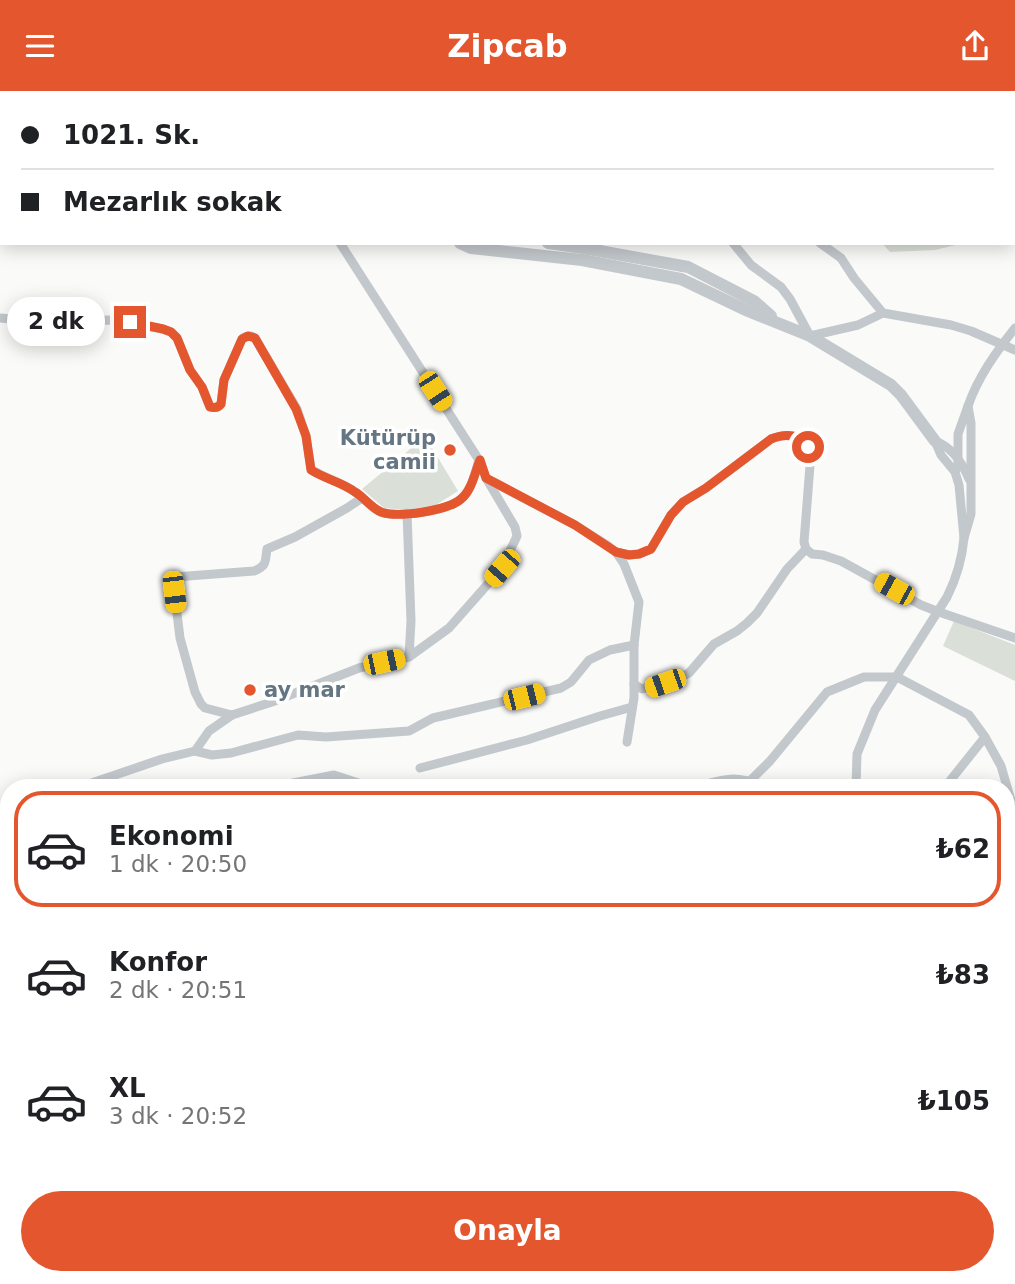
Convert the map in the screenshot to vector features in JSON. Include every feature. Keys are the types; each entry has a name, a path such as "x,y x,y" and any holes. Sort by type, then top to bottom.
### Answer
{"street":[{"path":"195,751 209,730 232,715 359,668 410,657 449,628 502,568 517,536 515,527 486,478 480,460 341,245"},
{"path":"464,245 471,248 583,260 681,279 748,311 810,336 891,385 941,443 958,458 971,484"},
{"path":"562,245 688,267 754,302 776,321"},
{"path":"735,245 751,265 781,288 810,336"},
{"path":"824,245 841,258 883,313"},
{"path":"810,336 858,325 883,313 951,325 1015,350"},
{"path":"0,319 114,320 171,332 177,338 190,370 202,387 207,403 214,408 221,404 224,380 242,339 253,336 296,409 306,436 311,470 355,491 383,512 407,513 450,505 461,499 467,491 480,460"},
{"path":"964,538 955,472 958,466 958,435 979,381 1015,328"},
{"path":"856,779 857,754 875,710 939,613 956,579 971,514 971,423 968,406"},
{"path":"486,478 575,525 616,552 639,554 651,549 671,515 683,502 771,439 787,435 800,438 810,453 804,542 812,554 841,561 939,613 1015,638"},
{"path":"941,443 941,455 960,475 965,470 970,441"},
{"path":"941,443 952,446 958,443"},
{"path":"232,715 205,708 195,692 180,638 173,581 176,577 254,571 262,568 267,549 295,537 362,498"},
{"path":"407,513 410,657"},
{"path":"634,684 642,689 650,688 689,673 713,644 737,631 757,613 787,569 806,548"},
{"path":"616,552 628,570 639,602 627,742"},
{"path":"103,779 195,751 212,755 231,753 298,735 326,737 409,731 433,718 561,688 571,682 589,660 610,650 634,645"},
{"path":"752,779 827,691 864,677 897,677 970,715 1001,765 1005,779"},
{"path":"421,768 632,708"},
{"path":"951,779 985,737"},
{"path":"314,779 334,775 346,779"}],"shaded area":[{"path":"884,245 956,245 935,250 890,252"},
{"path":"421,440 423,443 428,441 458,491 436,505 407,510 384,508 362,489"},
{"path":"954,621 1015,645 1015,681 943,646"}],"place":[{"name":"Kütürüp camii","path":"450,450"},
{"name":"ay mar","path":"250,690"}],"route":[{"path":"130,322 163,329 177,338 190,370 202,387 207,403 214,408 221,404 224,380 242,339 253,336 296,409 306,436 311,470 355,491 383,512 407,513 450,505 461,499 467,491 480,460 486,478 575,525 616,552 639,554 651,549 671,515 683,502 771,439 794,435 808,447"}]}
